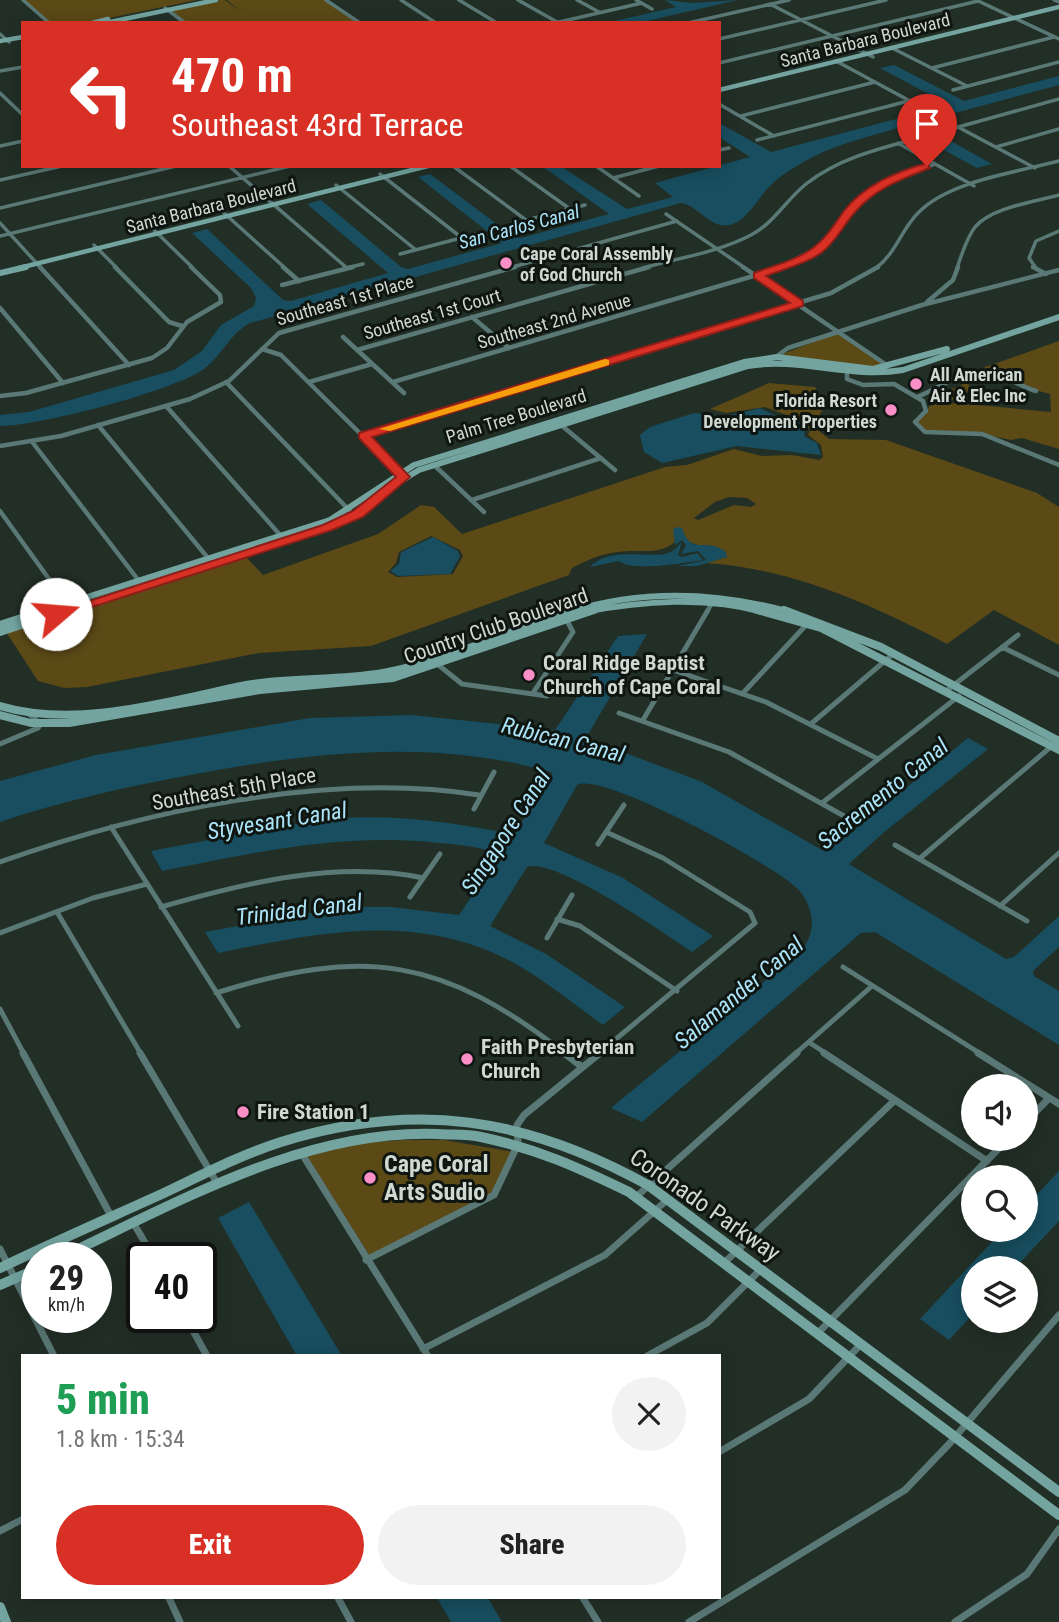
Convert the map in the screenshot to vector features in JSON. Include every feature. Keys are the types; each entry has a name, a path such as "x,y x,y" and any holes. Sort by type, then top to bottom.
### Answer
{"street":[{"path":"23,0 47,21"},
{"path":"114,21 204,0"},
{"path":"103,21 216,0"},
{"path":"326,0 358,21"},
{"path":"401,0 433,21"},
{"path":"460,0 494,21"},
{"path":"518,0 553,21"},
{"path":"577,0 600,13"},
{"path":"636,0 652,9"},
{"path":"697,21 789,0"},
{"path":"721,39 886,0"},
{"path":"721,63 977,1 1057,38"},
{"path":"565,21 642,4"},
{"path":"771,4 870,55"},
{"name":"Santa Barbara Boulevard","path":"721,92 1017,19 1058,5"},
{"path":"167,9 182,21"},
{"path":"0,34 4,42"},
{"name":"Santa Barbara Boulevard","path":"870,55 898,51 957,34"},
{"path":"932,68 1057,38"},
{"path":"892,48 967,86"},
{"path":"953,90 1059,62"},
{"path":"838,63 910,101"},
{"path":"0,71 21,66"},
{"path":"741,116 875,82"},
{"path":"0,93 21,113"},
{"path":"757,140 924,97"},
{"path":"944,131 1059,99"},
{"path":"721,105 774,136"},
{"path":"958,127 1035,168"},
{"path":"996,147 1059,130"},
{"path":"716,248 763,230 781,215 800,190 826,171 867,152 915,138"},
{"path":"0,146 21,141"},
{"path":"898,143 974,186"},
{"path":"721,150 729,148"},
{"path":"363,435 831,293 868,274 895,249 908,223 921,210 948,194 1059,162"},
{"name":"Southeast 2nd Avenue","path":"393,382 758,276 797,262 823,246 836,233 855,205 874,188 935,164"},
{"path":"0,180 53,168"},
{"path":"0,208 168,168"},
{"path":"231,168 347,268"},
{"path":"0,236 282,168"},
{"name":"Santa Barbara Boulevard","path":"382,176 405,168"},
{"name":"Santa Barbara Boulevard","path":"0,271 419,168"},
{"path":"456,168 526,220"},
{"path":"513,168 570,209"},
{"path":"599,168 639,196"},
{"path":"613,178 651,168"},
{"path":"382,176 462,237"},
{"path":"338,187 416,250"},
{"path":"922,305 953,280 967,240 977,225 1001,212 1059,195"},
{"path":"511,224 585,205"},
{"path":"666,214 893,369"},
{"path":"225,215 299,281"},
{"name":"Southeast 1st Place","path":"0,446 33,443 166,406 226,382 249,364 268,339 279,333 677,221"},
{"path":"0,223 129,365"},
{"path":"1046,274 1032,266 1029,258 1036,241 1059,231"},
{"path":"0,396 20,395 129,365 164,351 182,326 222,299 155,232"},
{"path":"400,254 476,234"},
{"path":"96,247 169,322 182,326"},
{"name":"Southeast 1st Court","path":"357,350 716,248"},
{"path":"282,285 363,264"},
{"path":"777,356 788,348 922,305 1059,270"},
{"path":"0,308 63,383"},
{"name":"Palm Tree Boulevard","path":"893,369 1059,312"},
{"path":"472,317 509,348"},
{"name":"Palm Tree Boulevard","path":"559,423 744,362 777,356 848,371 893,369 1059,317"},
{"path":"343,337 404,393"},
{"path":"262,349 278,352 402,474"},
{"name":"Palm Tree Boulevard","path":"0,625 284,538 353,513 402,474 432,462 754,365 784,362 823,366"},
{"name":"Southeast 1st Court","path":"309,382 372,364"},
{"name":"Palm Tree Boulevard","path":"848,371 852,383 894,384 917,397"},
{"path":"1036,391 1014,384 1003,377 980,372 940,385 930,393 917,397 927,408 915,425 921,430 939,435 982,435 1059,465"},
{"path":"226,382 353,513"},
{"path":"166,406 284,538"},
{"path":"559,423 615,470"},
{"path":"98,425 211,561"},
{"path":"33,443 141,583"},
{"path":"472,500 601,458"},
{"path":"432,462 484,512"},
{"path":"0,511 68,606"},
{"path":"643,720 714,600"},
{"name":"Country Club Boulevard","path":"0,715 41,724 83,722 253,687 382,673 434,661 564,615 637,603 714,600 809,620 889,657 1057,745"},
{"name":"Palm Tree Boulevard","path":"0,632 68,606"},
{"path":"533,693 573,632 564,615"},
{"path":"743,693 809,620"},
{"path":"949,689 1018,635"},
{"path":"1002,647 1059,675"},
{"path":"812,723 889,657"},
{"path":"434,661 452,679 462,684 547,696"},
{"path":"673,670 743,693 812,723 878,759"},
{"path":"822,803 961,694"},
{"name":"Country Club Boulevard","path":"0,706 29,714 79,715 188,699"},
{"path":"619,713 729,752 844,816"},
{"path":"0,744 33,732 41,724 29,714"},
{"path":"919,859 1057,745"},
{"path":"474,809 479,795 495,772"},
{"name":"Southeast 5th Place","path":"0,862 60,840 111,827 317,789 390,786 479,795"},
{"path":"598,844 624,805"},
{"path":"111,827 238,1026"},
{"path":"366,1260 487,1201 499,1187 518,1144 517,1128 524,1115 746,934 755,923 750,912 696,878 650,851 607,832"},
{"path":"895,845 1027,921"},
{"path":"1000,906 1059,853"},
{"path":"410,897 440,854"},
{"path":"162,907 319,874 396,872 422,878"},
{"path":"0,933 93,898 147,884"},
{"path":"547,938 572,895"},
{"path":"57,912 218,1185"},
{"path":"557,919 580,926 677,990"},
{"path":"216,993 330,968 372,966 406,969 472,991 582,1067"},
{"path":"843,967 1059,1104"},
{"path":"635,1197 872,986"},
{"path":"0,1009 112,1216 108,1229 83,1242"},
{"path":"810,1043 987,1161"},
{"path":"1038,1109 1049,1098"},
{"path":"724,1263 895,1100"},
{"name":"Coronado Parkway","path":"4,1266 281,1142 363,1122 452,1119 517,1128 591,1154 648,1185 1059,1492"},
{"name":"Coronado Parkway","path":"95,1242 218,1185 302,1151 354,1139 401,1133 458,1135 518,1144 575,1164 635,1197 1059,1515"},
{"path":"302,1151 305,1163 427,1354"},
{"path":"817,1334 997,1151"},
{"path":"423,1349 605,1255 667,1200"},
{"path":"134,1224 145,1242"},
{"path":"0,1249 4,1266 16,1278 53,1354"},
{"path":"651,1354 707,1323 760,1270"},
{"path":"0,1285 21,1276"},
{"path":"689,1622 905,1490 954,1438 1059,1315"},
{"path":"194,1333 206,1354"},
{"path":"721,1451 809,1399 860,1345"},
{"path":"0,1531 21,1520"},
{"path":"955,1622 1027,1574 1059,1529"},
{"path":"169,1599 180,1622"},
{"path":"339,1599 351,1622"},
{"path":"584,1599 598,1622"},
{"path":"0,1607 6,1622"}],"shaded area":[{"path":"23,0 197,0 95,21 47,21"},
{"path":"220,0 225,0 241,12 227,0 326,0 358,21 183,21 169,10"},
{"path":"839,332 887,366 868,368 780,355"},
{"path":"1059,341 1059,449 1022,438 1011,440 972,432 931,432 920,428 916,421 926,415 929,406 935,405 928,399 966,383 975,389 955,395 956,399 942,404 1051,412 1050,394 1027,388 996,372 971,372"},
{"path":"769,383 815,387 826,405 818,417 818,430 829,439 886,440 1037,493 1059,507 1059,645 994,610 947,644 889,615 831,591 770,573 706,563 727,557 685,540 684,533 661,549 600,556 572,568 569,575 371,646 259,653 87,687 64,688 38,681 6,632 245,556 263,575 378,534 421,505 434,507 462,534 665,467 687,465 734,449 762,456 792,455 819,460 823,457 821,445 808,435 810,430 800,420 765,407 726,413 710,409","holes":["729,497 747,498 756,504 751,507 734,505 698,520 694,518 715,502","431,536 460,550 463,556 453,574 397,577 388,572 396,563 399,552"]},
{"path":"444,1140 514,1152 494,1195 371,1258 307,1156 361,1143"}],"water":[{"path":"665,0 692,3 738,0 647,21 614,21 676,7"},
{"path":"894,65 964,101 1059,76 1059,85 918,123 992,164 977,168 905,129 898,128 846,143 790,170 777,179 736,223 716,224 681,203 250,323 236,333 208,366 184,379 133,398 72,414 0,426 0,415 29,412 174,370 202,351 221,325 254,306 256,298 251,288 192,233 207,229 283,300 291,301 388,273 307,204 321,200 401,267 408,269 502,243 418,177 430,174 514,237 521,238 609,214 545,168 563,168 627,209 673,197 655,183 710,168 721,168 721,165 750,157 721,138 721,124 771,152 949,105 880,68"},
{"path":"760,408 784,420 799,421 806,428 804,436 817,443 821,455 737,446 662,463 644,452 640,435 650,427 694,413 727,416"},
{"path":"682,528 690,542 719,548 726,552 727,557 697,566 678,566 706,560 698,551 681,554 686,545 682,540 675,545 673,529"},
{"path":"433,537 458,551 460,556 450,574 398,576 390,571 399,564 401,552"},
{"path":"682,542 678,555 682,557 697,553 703,560 646,566 619,561 590,567 610,556 666,553"},
{"name":"Rubican Canal","path":"647,634 586,738 702,782 822,850 830,849 968,738 988,749 883,833 849,864 1006,959 1014,957 1059,916 1059,947 1033,971 1034,976 1059,991 1059,1045 875,932 861,933 642,1122 611,1108 800,952 809,937 811,913 798,889 725,842 619,792 593,785 577,785 544,843 623,878 713,936 692,952 584,885 541,867 527,867 490,926 546,954 625,1007 603,1025 524,969 496,954 461,941 427,934 358,931 288,939 218,953 205,932 344,907 391,907 459,915 497,859 493,852 469,846 429,842 361,841 295,847 162,871 151,851 286,825 355,817 423,820 514,834 553,773 508,762 416,752 323,755 231,768 115,790 0,822 0,781 96,755 310,718 412,715 555,730 618,636"},
{"path":"1059,1171 1059,1221 1026,1256 979,1256 992,1242 1038,1242 1038,1193"},
{"path":"249,1202 341,1354 296,1354 218,1218"},
{"path":"961,1275 961,1327 949,1340 920,1319"},
{"path":"438,1599 489,1599 502,1622 451,1622"}],"slow traffic":[{"path":"385,429 605,362"}],"place":[{"name":"Cape Coral Assembly of God Church","path":"506,263"},
{"name":"All American Air & Elec Inc","path":"916,384"},
{"name":"Florida Resort Development Properties","path":"891,410"},
{"name":"Coral Ridge Baptist Church of Cape Coral","path":"529,675"},
{"name":"Faith Presbyterian Church","path":"467,1059"},
{"name":"Fire Station 1","path":"243,1112"},
{"name":"Cape Coral Arts Sudio","path":"370,1178"}],"route":[{"path":"56,614 327,528 367,509 404,477 363,435 799,303 758,276 789,265 814,252 835,235 849,212 867,194 879,185 927,166"}],"water label":[{"name":"San Carlos Canal","path":"519,227"},
{"name":"Sacremento Canal","path":"883,794"},
{"name":"Styvesant Canal","path":"277,821"},
{"name":"Singapore Canal","path":"506,832"},
{"name":"Trinidad Canal","path":"299,910"},
{"name":"Salamander Canal","path":"739,993"}]}
